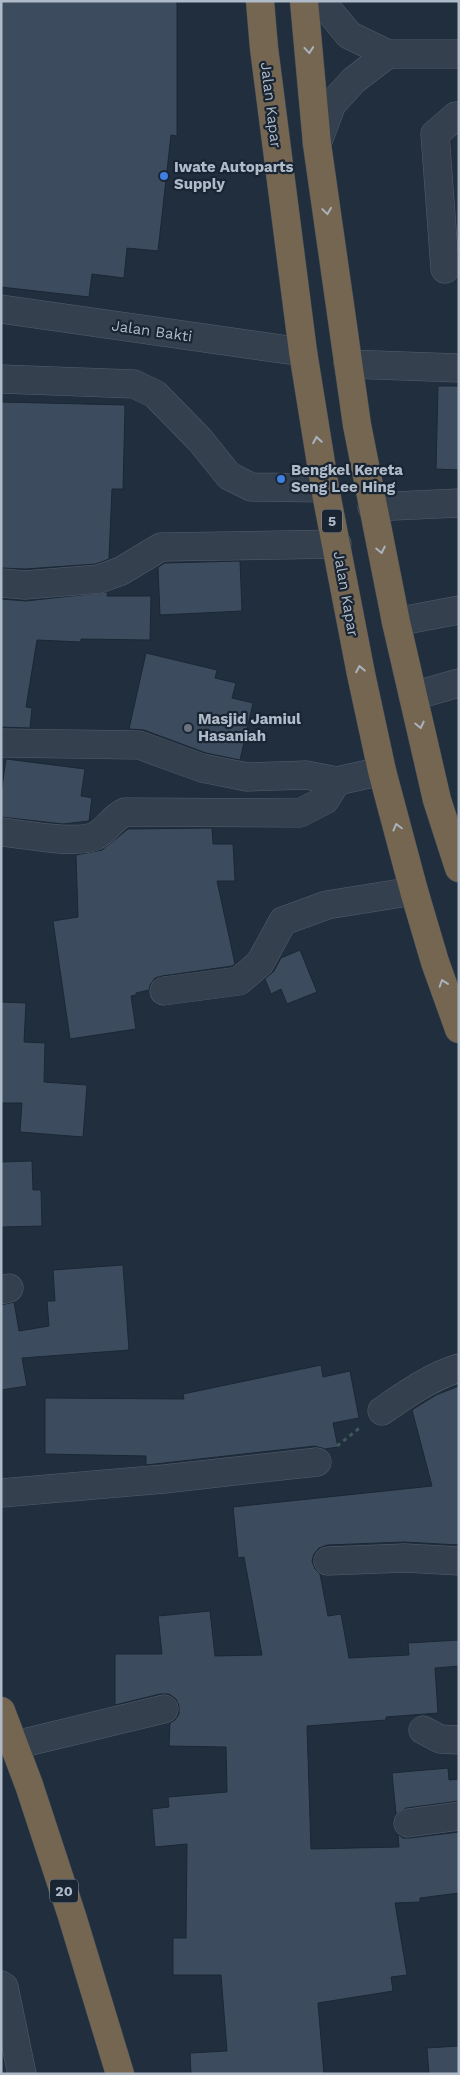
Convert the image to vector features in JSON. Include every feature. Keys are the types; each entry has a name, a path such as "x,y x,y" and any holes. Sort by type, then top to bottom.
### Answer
{"highway":[{"name":"Jalan Kapar","path":"260,1 264,48 303,352 325,488 361,674 382,771 414,891 435,962 459,1029"},
{"path":"304,1 317,144 357,425 372,507 413,696 437,800 459,868"},
{"name":"20","path":"1,1711 15,1745 72,1916 120,2074"}],"street":[{"path":"321,1 349,35 388,54 459,54"},
{"path":"317,144 332,104 354,80 388,54"},
{"path":"445,269 435,134 456,116 459,116"},
{"name":"Jalan Bakti","path":"1,309 303,352"},
{"path":"348,364 459,368"},
{"path":"1,379 134,384 155,394 200,440 230,476 251,487 325,488"},
{"path":"372,507 459,503"},
{"path":"1,583 25,585 99,579 121,571 161,547 337,544"},
{"path":"396,622 459,610"},
{"path":"413,696 459,683"},
{"path":"1,743 139,745 202,768 248,777 306,775 337,781 382,771"},
{"path":"1,832 79,840 96,836 115,817 125,812 300,813 325,800 337,781"},
{"path":"164,992 239,981 260,963 283,921 327,905 414,891"},
{"path":"382,1411 400,1398 459,1368"},
{"path":"1,1493 164,1480 317,1462"},
{"path":"328,1561 404,1558 459,1561"},
{"path":"15,1745 164,1709"},
{"path":"423,1730 440,1740 459,1740"},
{"path":"408,1823 459,1816"},
{"path":"1,1985 4,1987 22,2074"}],"path":[{"path":"317,1462 382,1411"}],"building":[{"path":"1,1 177,1 177,136 171,135 158,251 127,248 124,278 92,274 89,297 1,287"},
{"path":"438,386 459,386 459,470 436,469"},
{"path":"1,402 125,405 123,489 112,489 109,559 96,564 25,569 1,568"},
{"path":"240,561 242,611 160,615 158,567 165,563"},
{"path":"108,592 107,596 151,596 150,640 81,639 81,642 37,640 26,707 32,708 30,728 1,727 1,599 26,601"},
{"name":"Masjid Jamiul Hasaniah","path":"146,653 217,670 215,678 236,683 232,698 253,703 240,760 206,753 144,730 129,729"},
{"path":"6,759 85,769 81,796 92,798 89,821 63,824 1,817 1,794"},
{"path":"212,828 213,844 233,844 235,881 217,881 235,964 155,978 149,990 131,996 136,1029 70,1039 53,921 78,917 76,855 102,850 128,829"},
{"path":"300,950 317,992 287,1004 281,989 271,994 265,979 274,971 281,958"},
{"path":"1,1002 26,1003 24,1042 45,1043 44,1082 87,1085 83,1137 20,1132 22,1103 1,1103"},
{"path":"32,1161 33,1190 41,1190 42,1226 1,1227 1,1162"},
{"path":"123,1265 129,1350 22,1358 27,1386 1,1390 1,1305 14,1302 19,1331 49,1326 47,1301 55,1301 53,1270"},
{"path":"321,1365 323,1377 350,1371 359,1418 333,1423 338,1447 325,1449 315,1446 146,1465 146,1456 45,1454 45,1398 184,1399 183,1394"},
{"path":"459,1386 459,1545 404,1542 327,1545 319,1548 314,1554 312,1561 315,1569 320,1574 328,1616 341,1614 349,1658 409,1655 408,1643 459,1640 459,1666 435,1668 438,1713 386,1717 386,1720 307,1726 311,1849 399,1847 398,1834 403,1838 410,1838 459,1832 459,1893 420,1898 420,1902 395,1903 407,1975 391,1977 393,1991 318,2003 324,2074 191,2074 190,2053 227,2051 221,1975 173,1975 173,1938 186,1938 187,1844 155,1847 152,1809 169,1807 168,1797 227,1792 226,1747 169,1746 170,1723 179,1714 179,1706 176,1699 169,1694 160,1694 115,1705 115,1654 162,1654 158,1616 210,1611 215,1656 262,1655 244,1557 238,1558 233,1507 432,1486 412,1410 436,1395"},
{"path":"448,1768 449,1780 459,1779 459,1801 406,1808 396,1814 392,1773"},
{"path":"459,2046 459,2074 429,2074 427,2048"}],"place":[{"name":"Iwate Autoparts Supply","path":"164,176"},
{"name":"Bengkel Kereta Seng Lee Hing","path":"281,479"},
{"name":"Masjid Jamiul Hasaniah","path":"188,728"}]}
